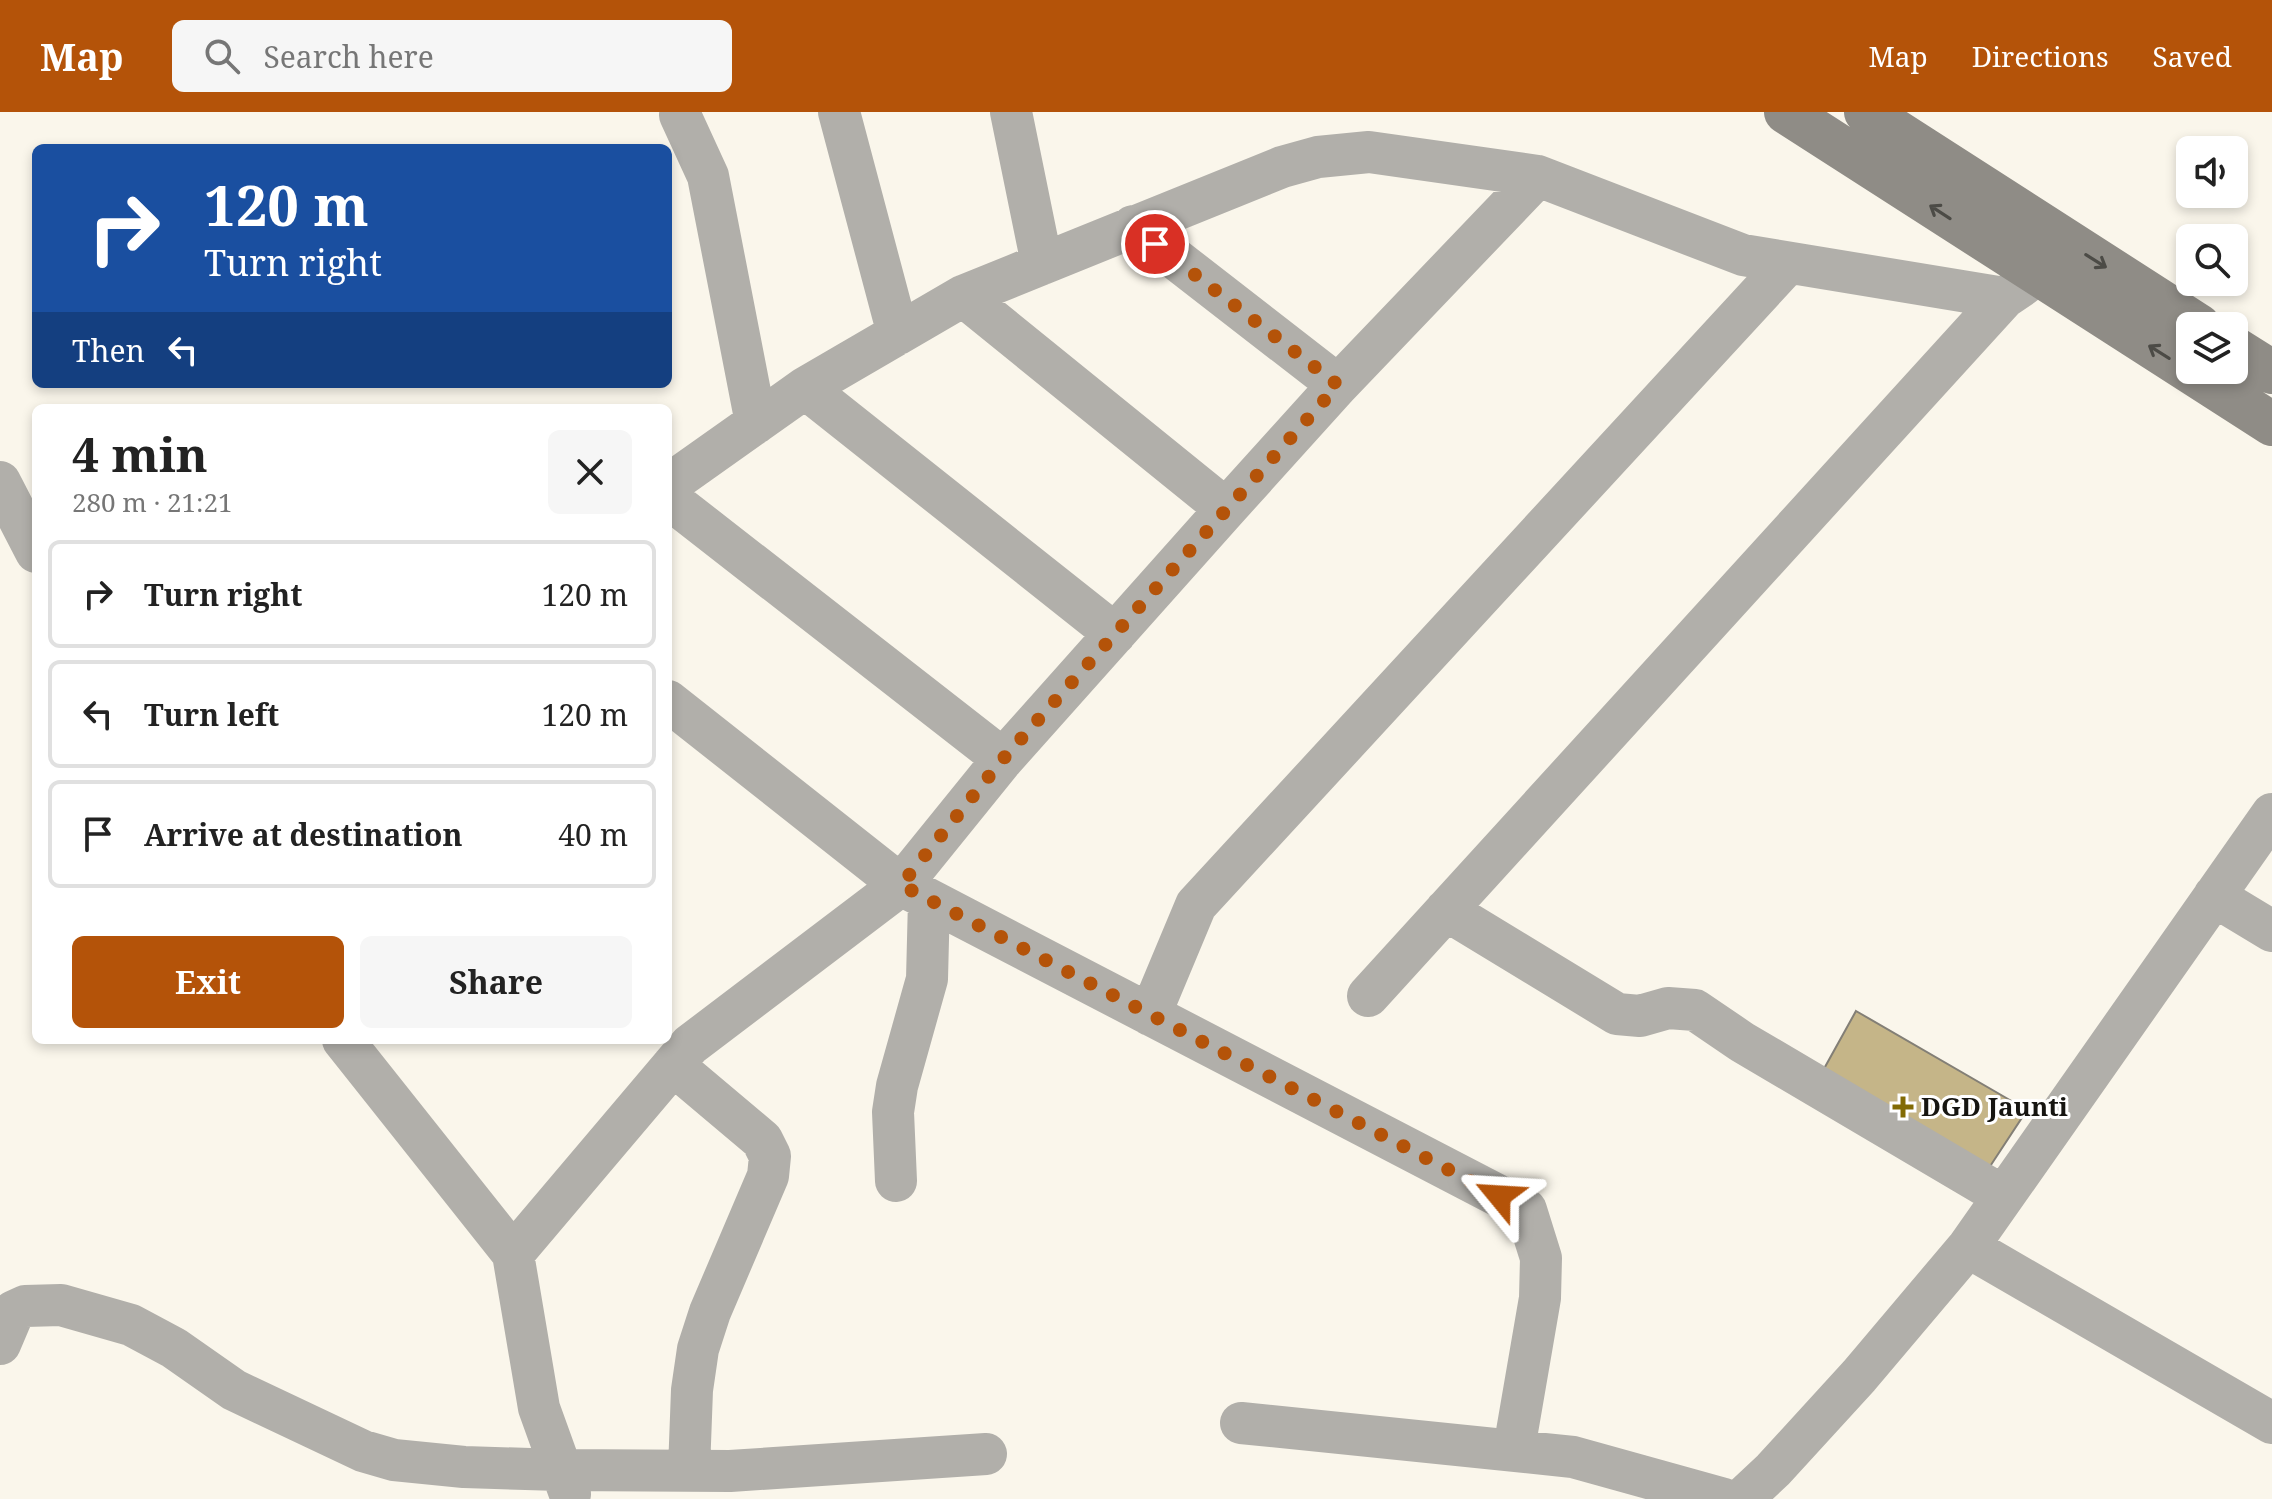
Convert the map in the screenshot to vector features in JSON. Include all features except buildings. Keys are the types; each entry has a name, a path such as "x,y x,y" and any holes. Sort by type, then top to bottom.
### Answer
{"main road":[{"path":"1786,112 2020,287 2272,424"},
{"path":"1866,112 2177,312"},
{"path":"2248,357 2272,372"}],"street":[{"path":"839,112 898,334"},
{"path":"1011,112 1042,264"},
{"path":"680,115 708,176 756,423"},
{"path":"672,482 805,388 963,296 1282,167 1318,157 1369,152 1538,176 1743,255 1788,263 2020,287"},
{"path":"513,1254 677,1043 915,892 1003,759 1338,385 1538,176"},
{"path":"1133,226 1338,385"},
{"path":"1368,996 2020,287 2056,235"},
{"path":"1150,1015 1196,905 1788,263"},
{"path":"963,296 1226,509"},
{"path":"805,388 1115,634"},
{"path":"0,482 32,544"},
{"path":"672,501 1003,759"},
{"path":"672,704 915,892 1526,1210 1541,1258 1540,1298 1514,1449"},
{"path":"1742,1499 1773,1470 1859,1376 1968,1247 2272,814"},
{"path":"896,1181 893,1112 897,1086 927,979 915,892"},
{"path":"2214,896 2272,931"},
{"path":"1446,910 1617,1014 1640,1016 1668,1008 1695,1010 1742,1042 2003,1196"},
{"path":"677,1043 762,1140 770,1156 768,1176 710,1312 698,1349 692,1390 689,1470"},
{"path":"346,1044 513,1254 539,1408 566,1485"},
{"path":"1968,1247 2272,1423"},
{"path":"0,1344 14,1311 25,1306 61,1305 131,1325 174,1348 234,1390 363,1451 394,1460 566,1485 689,1470 794,1468 986,1454"},
{"path":"1241,1423 1573,1457 1724,1499"}],"place":[{"name":"DGD Jaunti","path":"1903,1107"}],"route":[{"path":"1155,244 1338,385 1003,759 901,885 1499,1196"}]}
